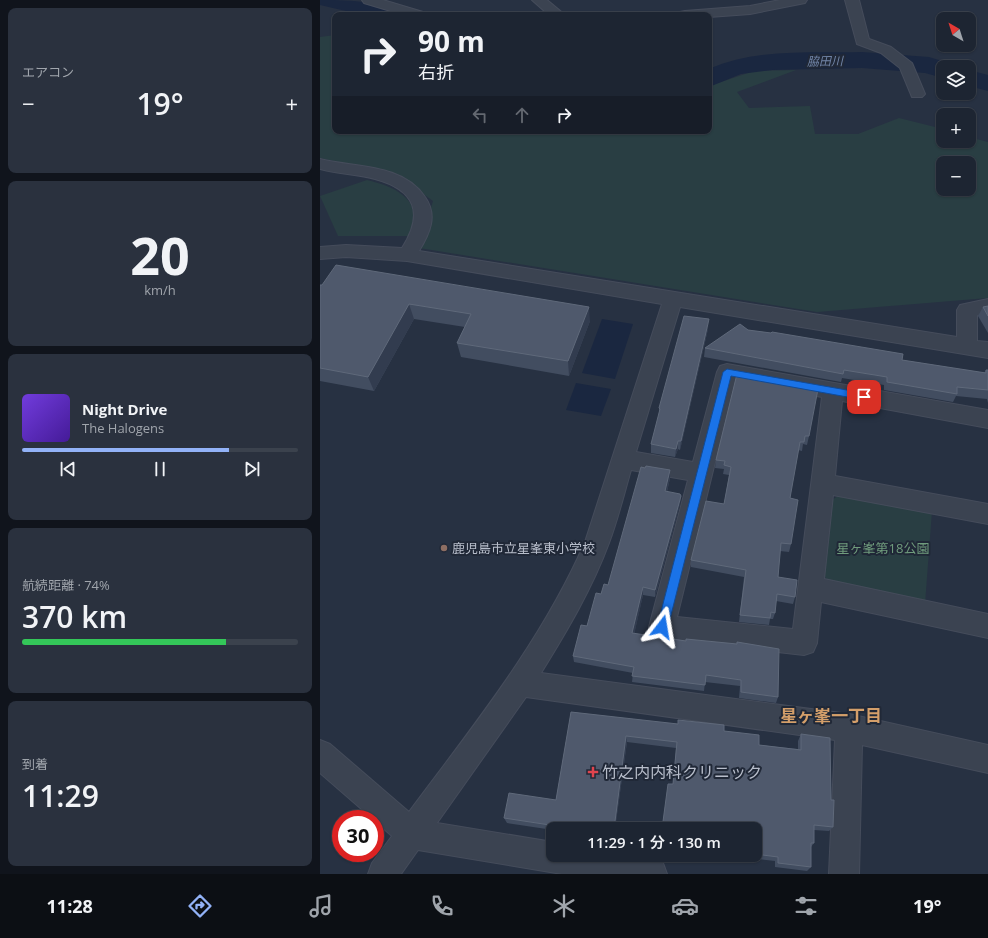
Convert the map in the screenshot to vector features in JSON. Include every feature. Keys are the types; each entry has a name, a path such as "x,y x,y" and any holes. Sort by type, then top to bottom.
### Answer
{"street":[{"path":"369,0 408,12"},
{"path":"539,0 554,12"},
{"path":"712,13 750,10 800,0"},
{"path":"852,0 862,41 886,50 907,66 917,94"},
{"path":"320,164 384,176 403,185 414,194 421,204 424,216 418,235 407,255"},
{"path":"320,253 346,251 407,255 988,350"},
{"path":"383,874 519,683 565,612 586,570 597,542 673,299"},
{"path":"967,346 967,310 988,306"},
{"path":"833,391 804,643 662,627 727,372 833,391 988,419"},
{"path":"623,459 702,473"},
{"path":"823,484 988,514"},
{"path":"810,588 988,626"},
{"path":"519,683 849,728 988,759"},
{"path":"844,874 849,728"},
{"path":"320,754 412,834 584,868 652,874"}],"green space":[{"path":"332,35 332,134 712,134 712,85 754,71 796,70 737,92 749,108 810,106 815,134 858,134 899,118 936,127 936,148 976,148 976,139 988,142 988,298 817,312 419,248 433,201 408,183 387,173 320,158 320,37"},
{"path":"367,180 392,188 406,198 411,204 414,212 414,221 408,236 338,236 320,196"},
{"name":"星ヶ峯第18公園","path":"840,494 932,511 925,604 830,582 824,576 831,501"}],"water":[{"path":"602,319 633,324 615,379 582,373"},
{"path":"576,383 611,389 601,416 566,410"}],"building":[{"path":"336,265 589,307 568,361 457,343 471,314 409,304 368,377 320,368 320,285 322,285"},
{"path":"988,306 988,316 983,307"},
{"path":"684,316 709,319 681,441 678,441 676,449 651,444 659,408"},
{"path":"740,324 748,330 772,332 903,354 902,360 986,373 986,370 988,370 988,390 957,387 957,394 887,382 887,377 844,370 843,374 705,348"},
{"path":"737,374 818,389 809,436 805,436 804,442 800,442 790,498 798,500 791,544 781,543 778,577 797,580 795,597 777,594 775,613 771,612 770,618 740,615 746,570 691,560 706,501 724,504 731,467 724,465 725,461 716,460"},
{"path":"646,466 670,470 665,491 680,494 681,496 655,590 643,587 632,633 686,641 686,639 737,644 737,642 779,649 778,697 741,692 741,680 706,675 705,685 632,676 634,667 573,656 581,625 587,626 596,593 601,594 604,584 608,585 641,467 645,468"},
{"path":"571,712 678,724 678,720 724,725 724,731 759,735 759,745 801,750 801,734 830,738 831,800 834,800 833,827 814,825 814,843 811,843 811,867 778,863 778,857 762,855 762,822 663,822 668,784 673,784 677,742 626,736 615,822 546,822 546,824 504,818 509,793 556,800"}],"waterway":[{"name":"脇田川","path":"329,0 378,12"},
{"name":"脇田川","path":"712,78 735,67 772,62 862,60 929,65 936,68"},
{"name":"脇田川","path":"976,80 988,83"}],"place":[{"name":"鹿児島市立星峯東小学校","path":"444,548"},
{"name":"竹之内内科クリニック","path":"593,772"}],"district":[{"name":"星ヶ峯一丁目","path":"831,715"}],"route":[{"path":"662,627 727,372 864,397"}]}
